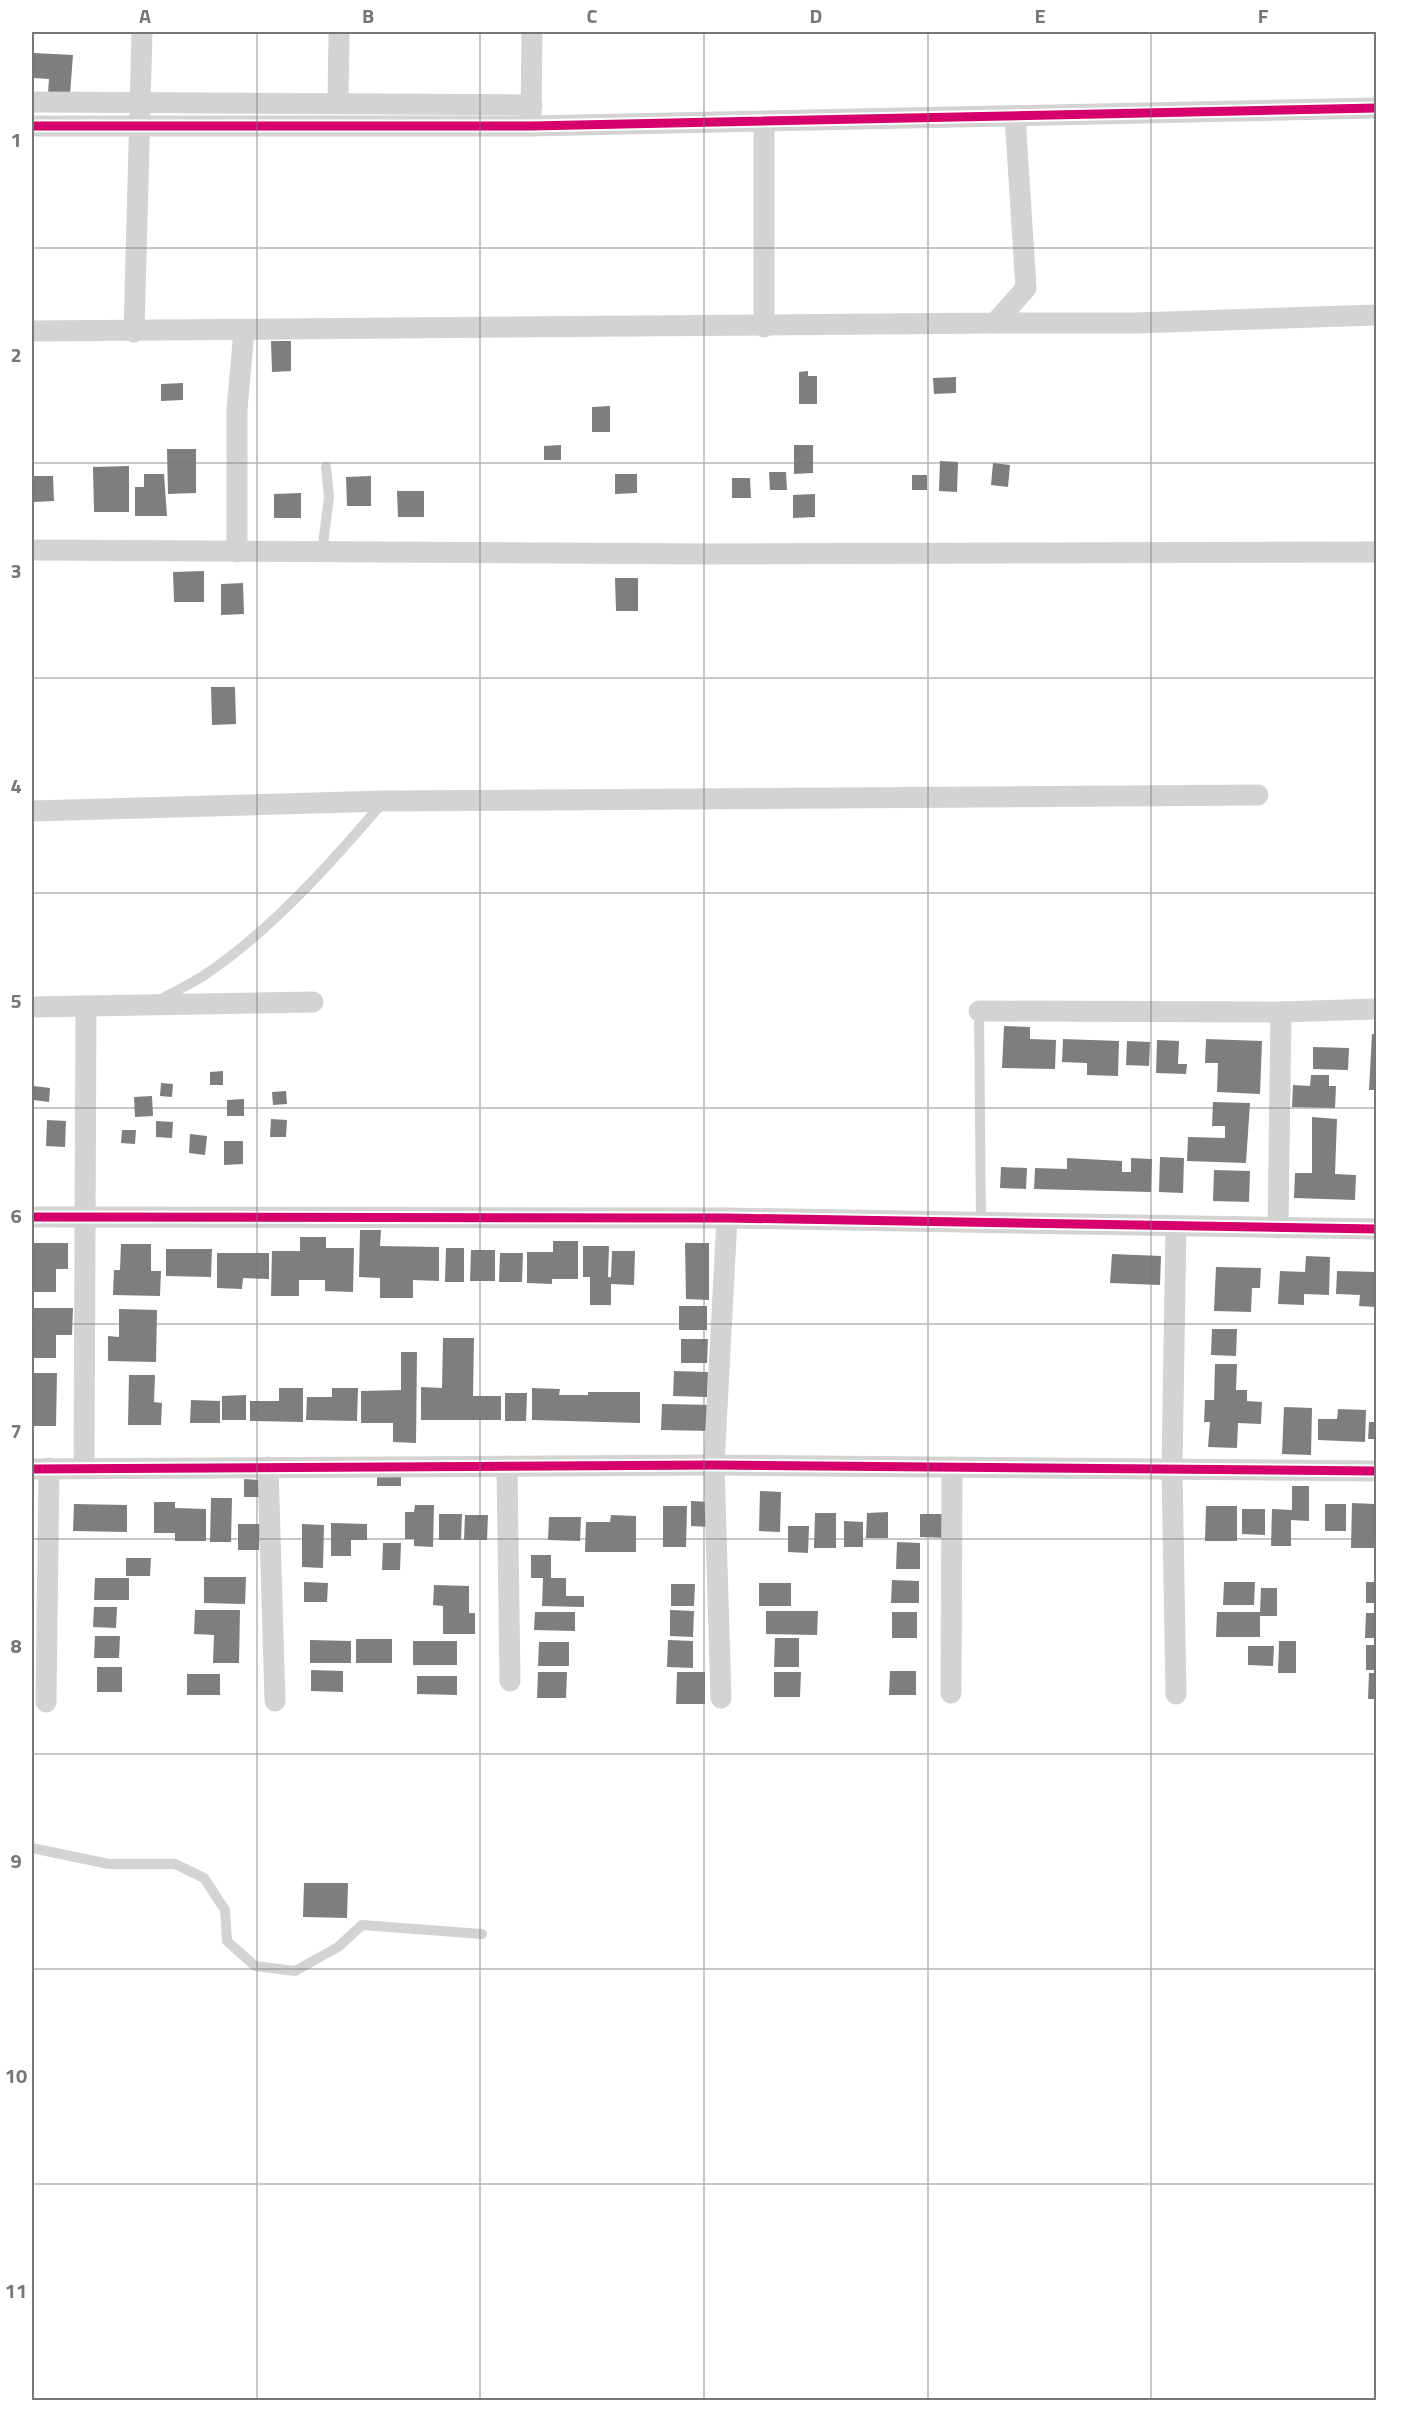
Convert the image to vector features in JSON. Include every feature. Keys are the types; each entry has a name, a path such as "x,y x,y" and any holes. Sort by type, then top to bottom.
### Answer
{"street":[{"path":"134,332 141,32"},
{"path":"338,102 339,32"},
{"path":"531,126 532,32"},
{"path":"32,102 338,102 532,105"},
{"path":"32,126 531,126 1377,108"},
{"path":"995,323 1026,288 1015,116"},
{"path":"764,121 764,327"},
{"path":"32,331 1136,323 1377,315"},
{"path":"237,552 237,409 244,331"},
{"path":"32,550 716,554 1377,552"},
{"path":"32,811 384,801 1258,795"},
{"path":"32,1007 313,1002"},
{"path":"84,1468 86,1006"},
{"path":"979,1011 1281,1012 1377,1009"},
{"path":"1278,1228 1281,1012"},
{"path":"32,1217 728,1218 1377,1229"},
{"path":"722,1698 714,1465 728,1218"},
{"path":"1176,1226 1172,1469 1176,1694"},
{"path":"46,1702 40,1468 714,1465 1377,1471"},
{"path":"507,1466 510,1681"},
{"path":"268,1467 275,1701"},
{"path":"951,1693 952,1467"}],"lane":[{"path":"322,552 328,497 326,467"},
{"path":"151,1005 204,975 268,923 343,849 384,801"},
{"path":"979,1011 981,1222"},
{"path":"32,1848 109,1864 175,1864 204,1878 225,1910 227,1941 255,1966 295,1971 338,1947 362,1925 482,1934"}],"building":[{"path":"34,53 73,55 70,94 48,93 49,79 33,78"},
{"path":"271,341 291,341 291,371 272,372"},
{"path":"808,371 808,376 817,376 817,404 799,404 799,372"},
{"path":"956,377 956,393 934,394 933,378"},
{"path":"183,383 183,400 161,401 161,384"},
{"path":"610,406 610,432 592,432 592,407"},
{"path":"561,445 561,460 544,460 544,446"},
{"path":"794,445 813,445 813,473 794,474"},
{"path":"167,449 196,449 196,493 168,494"},
{"path":"940,461 958,462 957,492 939,491"},
{"path":"993,463 1010,465 1008,487 991,485"},
{"path":"129,466 129,512 94,512 93,467"},
{"path":"769,472 786,472 787,490 770,490"},
{"path":"144,474 164,474 167,516 135,516 135,487 144,487"},
{"path":"615,474 637,474 637,493 615,494"},
{"path":"912,475 927,475 927,490 912,490"},
{"path":"34,476 53,476 54,501 34,502"},
{"path":"371,476 371,506 347,506 346,477"},
{"path":"732,478 750,478 751,498 732,498"},
{"path":"397,491 424,491 424,517 398,517"},
{"path":"301,493 301,518 274,518 274,494"},
{"path":"815,494 815,517 793,518 793,495"},
{"path":"204,571 204,602 174,602 173,572"},
{"path":"615,578 638,578 638,611 616,611"},
{"path":"243,583 244,614 221,615 221,584"},
{"path":"211,687 235,687 236,724 212,725"},
{"path":"1004,1026 1030,1027 1030,1039 1056,1040 1055,1069 1002,1068"},
{"path":"1372,1034 1376,1034 1376,1090 1369,1090"},
{"path":"1063,1039 1119,1041 1118,1076 1087,1075 1087,1063 1062,1062"},
{"path":"1206,1039 1262,1041 1260,1094 1217,1092 1218,1063 1205,1063"},
{"path":"1157,1040 1179,1041 1178,1064 1187,1064 1186,1074 1156,1073"},
{"path":"1127,1041 1150,1042 1149,1066 1126,1065"},
{"path":"1313,1047 1349,1048 1348,1070 1313,1069"},
{"path":"223,1071 223,1085 210,1085 210,1072"},
{"path":"1311,1075 1329,1075 1329,1086 1336,1086 1335,1108 1292,1107 1293,1085 1310,1086"},
{"path":"161,1083 173,1084 172,1097 160,1096"},
{"path":"34,1086 50,1088 49,1102 33,1100"},
{"path":"286,1091 287,1104 273,1105 272,1092"},
{"path":"152,1096 153,1116 135,1117 134,1097"},
{"path":"244,1099 244,1116 227,1116 227,1100"},
{"path":"1213,1102 1250,1103 1246,1163 1187,1161 1188,1137 1225,1138 1225,1126 1212,1126"},
{"path":"1312,1117 1337,1119 1335,1174 1356,1175 1355,1200 1294,1198 1295,1173 1312,1173"},
{"path":"271,1119 287,1120 286,1137 270,1137"},
{"path":"47,1120 66,1121 65,1147 46,1146"},
{"path":"156,1121 173,1122 172,1138 156,1137"},
{"path":"122,1130 136,1130 135,1144 121,1143"},
{"path":"190,1134 207,1136 205,1155 189,1153"},
{"path":"224,1141 243,1141 243,1164 224,1165"},
{"path":"1160,1157 1184,1158 1183,1193 1159,1192"},
{"path":"1067,1158 1122,1161 1122,1172 1131,1172 1131,1158 1152,1159 1151,1192 1034,1189 1035,1168 1067,1169"},
{"path":"1001,1167 1027,1168 1026,1189 1000,1188"},
{"path":"1214,1170 1250,1171 1249,1202 1213,1201"},
{"path":"360,1230 381,1230 380,1246 439,1247 439,1281 413,1280 413,1298 380,1298 380,1278 359,1277"},
{"path":"300,1237 326,1237 326,1248 354,1248 353,1292 325,1291 325,1280 299,1280 299,1296 271,1296 272,1251 300,1251"},
{"path":"553,1241 578,1241 578,1279 552,1279 552,1284 527,1283 527,1252 553,1252"},
{"path":"33,1243 68,1243 68,1269 56,1269 56,1292 32,1292"},
{"path":"685,1243 709,1243 709,1300 686,1299"},
{"path":"121,1244 151,1244 151,1271 161,1271 160,1296 113,1295 114,1270 120,1270"},
{"path":"583,1246 609,1246 608,1277 611,1277 612,1251 635,1251 634,1285 611,1284 611,1305 590,1305 590,1277 583,1277"},
{"path":"446,1248 464,1248 464,1282 445,1282"},
{"path":"166,1249 212,1249 211,1277 166,1276"},
{"path":"471,1250 495,1250 495,1281 470,1281"},
{"path":"217,1253 269,1253 269,1279 243,1278 242,1289 217,1288"},
{"path":"500,1253 523,1253 522,1282 499,1282"},
{"path":"1112,1254 1161,1256 1160,1285 1110,1283"},
{"path":"1306,1256 1330,1257 1329,1295 1304,1294 1304,1305 1278,1304 1280,1271 1305,1272"},
{"path":"1216,1267 1261,1268 1260,1288 1252,1288 1251,1312 1214,1311"},
{"path":"1337,1271 1376,1272 1376,1307 1359,1306 1360,1295 1336,1294"},
{"path":"679,1306 707,1306 707,1330 679,1330"},
{"path":"32,1308 73,1308 72,1335 56,1335 56,1358 32,1358"},
{"path":"119,1309 157,1310 156,1362 108,1361 108,1336 119,1337"},
{"path":"1212,1329 1237,1329 1236,1356 1211,1355"},
{"path":"443,1338 474,1338 473,1396 501,1396 501,1420 421,1420 421,1387 442,1388"},
{"path":"681,1339 708,1339 707,1363 681,1363"},
{"path":"401,1352 417,1352 416,1443 393,1442 393,1423 361,1423 361,1391 401,1390"},
{"path":"1215,1364 1237,1364 1236,1390 1247,1390 1247,1401 1262,1402 1261,1424 1238,1423 1237,1448 1208,1447 1210,1422 1204,1422 1205,1400 1214,1400"},
{"path":"674,1371 708,1372 707,1397 673,1396"},
{"path":"33,1373 57,1373 56,1426 32,1426"},
{"path":"129,1375 155,1375 154,1402 162,1403 161,1425 128,1425"},
{"path":"279,1388 303,1388 303,1422 250,1421 250,1401 279,1401"},
{"path":"332,1388 358,1388 357,1421 306,1420 307,1397 332,1397"},
{"path":"532,1388 560,1389 559,1395 588,1395 588,1392 640,1392 640,1423 532,1420"},
{"path":"505,1393 527,1393 526,1421 505,1421"},
{"path":"246,1395 246,1420 222,1420 222,1396"},
{"path":"191,1400 220,1401 220,1423 190,1423"},
{"path":"662,1404 714,1405 714,1431 661,1430"},
{"path":"1284,1407 1312,1408 1311,1455 1282,1454"},
{"path":"1338,1409 1366,1410 1365,1442 1318,1440 1318,1419 1337,1419"},
{"path":"1369,1422 1376,1422 1376,1439 1368,1439"},
{"path":"377,1468 401,1468 401,1486 377,1486"},
{"path":"244,1479 260,1480 260,1497 244,1497"},
{"path":"1292,1486 1309,1486 1309,1521 1291,1520 1291,1546 1271,1546 1272,1509 1292,1510"},
{"path":"760,1491 781,1492 780,1532 759,1531"},
{"path":"211,1498 232,1498 231,1542 210,1542"},
{"path":"691,1501 712,1502 711,1527 691,1526"},
{"path":"154,1502 175,1502 175,1508 206,1509 206,1541 175,1541 175,1533 154,1533"},
{"path":"1352,1503 1375,1504 1374,1548 1351,1548"},
{"path":"74,1504 127,1505 127,1532 73,1531"},
{"path":"1325,1504 1346,1504 1346,1531 1325,1531"},
{"path":"415,1505 434,1505 433,1547 414,1546 414,1539 405,1539 405,1512 414,1512"},
{"path":"663,1506 687,1506 686,1547 663,1547"},
{"path":"1206,1506 1237,1506 1237,1541 1205,1541"},
{"path":"1242,1509 1265,1509 1265,1535 1242,1534"},
{"path":"888,1512 888,1538 866,1538 867,1513"},
{"path":"815,1513 836,1513 836,1548 814,1548"},
{"path":"439,1514 462,1514 461,1540 439,1540"},
{"path":"920,1514 946,1514 946,1538 920,1537"},
{"path":"465,1515 488,1515 487,1540 464,1540"},
{"path":"611,1515 636,1516 636,1552 585,1552 586,1522 610,1522"},
{"path":"549,1517 581,1517 580,1541 548,1540"},
{"path":"844,1521 863,1522 863,1547 844,1547"},
{"path":"331,1523 367,1524 367,1540 351,1540 351,1556 331,1556"},
{"path":"238,1524 260,1524 259,1550 238,1550"},
{"path":"302,1524 324,1525 323,1568 302,1567"},
{"path":"788,1526 809,1526 808,1553 788,1552"},
{"path":"897,1542 920,1543 920,1569 896,1569"},
{"path":"383,1543 401,1543 400,1570 382,1570"},
{"path":"531,1555 551,1555 551,1578 566,1578 566,1596 584,1596 584,1607 542,1606 543,1578 531,1578"},
{"path":"126,1558 151,1558 150,1576 126,1576"},
{"path":"204,1577 246,1577 245,1604 204,1603"},
{"path":"95,1578 129,1578 129,1600 94,1600"},
{"path":"892,1580 919,1581 919,1603 891,1603"},
{"path":"304,1582 328,1583 327,1602 304,1602"},
{"path":"1224,1582 1255,1582 1254,1605 1223,1605"},
{"path":"1366,1582 1376,1582 1376,1603 1366,1603"},
{"path":"759,1583 791,1583 791,1606 759,1606"},
{"path":"671,1584 695,1584 694,1606 671,1606"},
{"path":"434,1585 469,1586 469,1613 475,1613 475,1634 443,1634 443,1606 433,1605"},
{"path":"1261,1588 1277,1588 1277,1616 1260,1616 1260,1637 1216,1637 1217,1612 1260,1612"},
{"path":"94,1607 117,1607 116,1628 93,1627"},
{"path":"195,1610 240,1610 239,1663 213,1663 214,1635 194,1634"},
{"path":"670,1610 694,1611 693,1637 670,1636"},
{"path":"766,1611 818,1611 817,1635 766,1634"},
{"path":"535,1612 575,1612 575,1631 534,1630"},
{"path":"892,1612 917,1612 917,1638 892,1638"},
{"path":"1366,1613 1376,1613 1376,1638 1365,1638"},
{"path":"95,1636 120,1636 119,1658 94,1658"},
{"path":"775,1638 799,1638 799,1667 774,1667"},
{"path":"356,1639 392,1639 392,1663 356,1663"},
{"path":"310,1640 351,1641 351,1663 310,1663"},
{"path":"668,1640 693,1641 693,1668 667,1667"},
{"path":"413,1641 457,1641 457,1665 413,1665"},
{"path":"1279,1641 1296,1641 1296,1673 1278,1673"},
{"path":"539,1642 569,1642 569,1666 538,1666"},
{"path":"1366,1645 1376,1645 1376,1670 1366,1670"},
{"path":"1248,1646 1274,1646 1273,1666 1248,1665"},
{"path":"97,1667 122,1667 122,1692 97,1692"},
{"path":"311,1670 343,1671 343,1692 311,1691"},
{"path":"890,1671 916,1671 916,1695 889,1695"},
{"path":"538,1672 567,1672 566,1698 537,1698"},
{"path":"677,1672 705,1672 705,1704 676,1704"},
{"path":"774,1672 801,1672 800,1697 774,1697"},
{"path":"1369,1673 1376,1673 1376,1699 1368,1699"},
{"path":"187,1674 220,1674 220,1695 187,1695"},
{"path":"417,1676 457,1676 457,1695 417,1694"},
{"path":"304,1883 348,1883 347,1918 303,1917"}],"cycle path":[{"path":"32,126 531,126 1376,108"},
{"path":"32,1217 727,1218 1376,1229"},
{"path":"32,1469 714,1465 1376,1471"}]}
